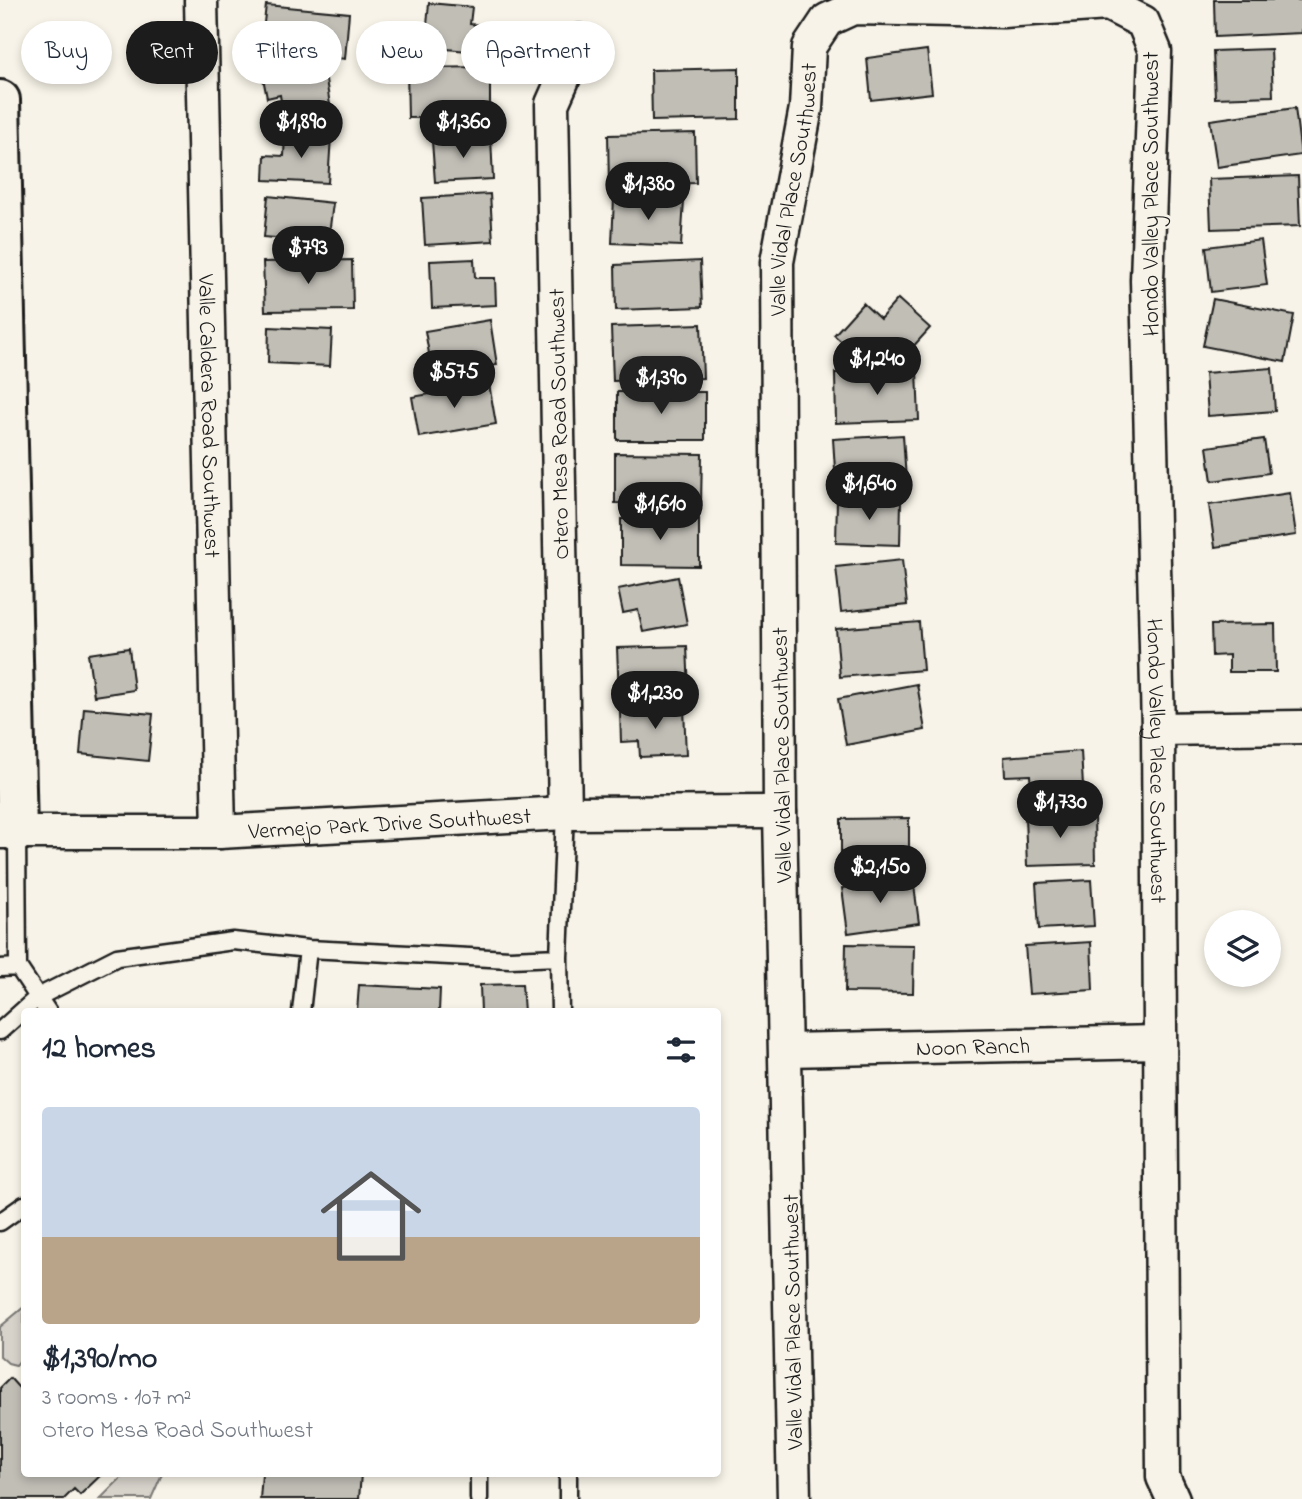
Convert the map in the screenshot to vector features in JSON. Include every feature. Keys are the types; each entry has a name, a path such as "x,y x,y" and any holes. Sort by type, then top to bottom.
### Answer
{"street":[{"name":"Valle Caldera Road Southwest","path":"201,0 219,832"},
{"name":"Hondo Valley Place Southwest","path":"827,20 853,8 1003,11 1108,4 1143,22 1155,51 1147,280 1158,729 1163,1477 1173,1499"},
{"name":"Valle Vidal Place Southwest","path":"794,1499 787,1050 780,812 777,262 806,107 809,47 827,20"},
{"name":"Otero Mesa Road Southwest","path":"561,84 552,104 565,813"},
{"path":"0,100 8,832"},
{"path":"1158,729 1302,727"},
{"name":"Vermejo Park Drive Southwest","path":"8,832 219,832 565,813 780,812"},
{"name":"Noon Ranch","path":"787,1050 1159,1042"}],"lane":[{"path":"560,1008 559,957 565,813"},
{"path":"8,832 18,967 45,1008"},
{"path":"26,1008 38,997 117,957 233,941 308,949 510,959 559,957"},
{"path":"301,1008 308,949"},
{"path":"0,968 18,967"},
{"path":"0,1031 21,1012"},
{"path":"0,1222 21,1207"},
{"path":"479,1477 480,1499"},
{"path":"568,1477 568,1499"}],"shaded area":[{"path":"21,1310 21,1359 16,1365 8,1363 0,1356 0,1327"},
{"path":"122,1477 161,1477 151,1499 100,1499"}],"building":[{"path":"1214,0 1302,0 1302,33 1215,37"},
{"path":"429,3 472,7 470,21 461,21 461,50 447,49 447,21 427,21"},
{"path":"266,5 349,13 345,59 342,59 342,21 264,21"},
{"path":"1271,49 1273,96 1215,98 1213,51"},
{"path":"927,50 932,93 871,100 867,58"},
{"path":"461,67 461,84 490,84 490,117 408,118 407,84 447,84 447,68"},
{"path":"739,68 739,119 652,121 651,70"},
{"path":"264,84 327,84 331,111 284,119 280,95 267,98"},
{"path":"1295,108 1301,155 1217,167 1210,120"},
{"path":"695,133 696,183 609,185 608,135"},
{"path":"285,134 331,136 328,183 264,180 265,155 284,156"},
{"path":"491,138 493,179 435,182 432,141"},
{"path":"1298,176 1300,226 1211,229 1209,179"},
{"path":"490,194 493,241 425,245 422,198"},
{"path":"268,196 333,203 328,243 264,237"},
{"path":"614,198 684,201 681,246 612,243"},
{"path":"1261,240 1267,285 1211,292 1206,247"},
{"path":"474,259 475,278 495,278 496,305 432,308 430,261"},
{"path":"352,260 353,310 265,311 263,262"},
{"path":"700,261 702,307 616,310 615,265"},
{"path":"898,299 930,328 900,361 884,345 866,364 834,335 863,303 880,319"},
{"path":"1213,299 1294,315 1285,362 1203,346"},
{"path":"490,320 497,365 433,376 425,331"},
{"path":"701,324 703,378 613,381 611,327"},
{"path":"269,327 332,330 330,366 268,363"},
{"path":"1272,368 1275,411 1208,416 1205,373"},
{"path":"917,370 919,420 836,423 835,373"},
{"path":"489,384 496,424 419,437 412,397"},
{"path":"617,392 705,392 705,440 617,440"},
{"path":"903,435 906,480 836,484 833,439"},
{"path":"1264,439 1269,473 1212,481 1207,447"},
{"path":"615,453 702,454 701,504 615,503"},
{"path":"1290,493 1296,535 1215,547 1209,505"},
{"path":"837,499 901,501 900,545 836,543"},
{"path":"621,519 699,519 699,566 621,565"},
{"path":"902,560 907,605 841,612 836,567"},
{"path":"678,577 687,624 643,632 638,610 623,613 618,589"},
{"path":"919,622 923,670 840,677 836,629"},
{"path":"1275,624 1276,672 1229,672 1229,655 1212,656 1211,625"},
{"path":"687,646 689,692 619,695 617,648"},
{"path":"129,648 134,690 94,696 88,654"},
{"path":"917,684 925,730 846,745 838,699"},
{"path":"84,708 153,714 148,761 80,754"},
{"path":"684,708 686,755 640,757 639,741 621,742 620,711"},
{"path":"1081,751 1083,786 1031,790 1030,775 1005,776 1004,757"},
{"path":"1094,815 1095,864 1027,866 1025,817"},
{"path":"909,818 909,865 841,866 841,819"},
{"path":"913,878 919,923 848,933 842,888"},
{"path":"1091,880 1094,926 1039,929 1036,883"},
{"path":"1091,942 1093,990 1029,994 1025,946"},
{"path":"846,944 914,945 913,993 845,992"},
{"path":"522,984 524,1008 481,1008 480,985"},
{"path":"359,985 440,989 439,1008 357,1008"},
{"path":"10,1378 19,1388 21,1386 21,1477 99,1477 80,1495 74,1489 64,1499 0,1499 0,1388"},
{"path":"262,1477 361,1477 359,1499 260,1499"}]}
